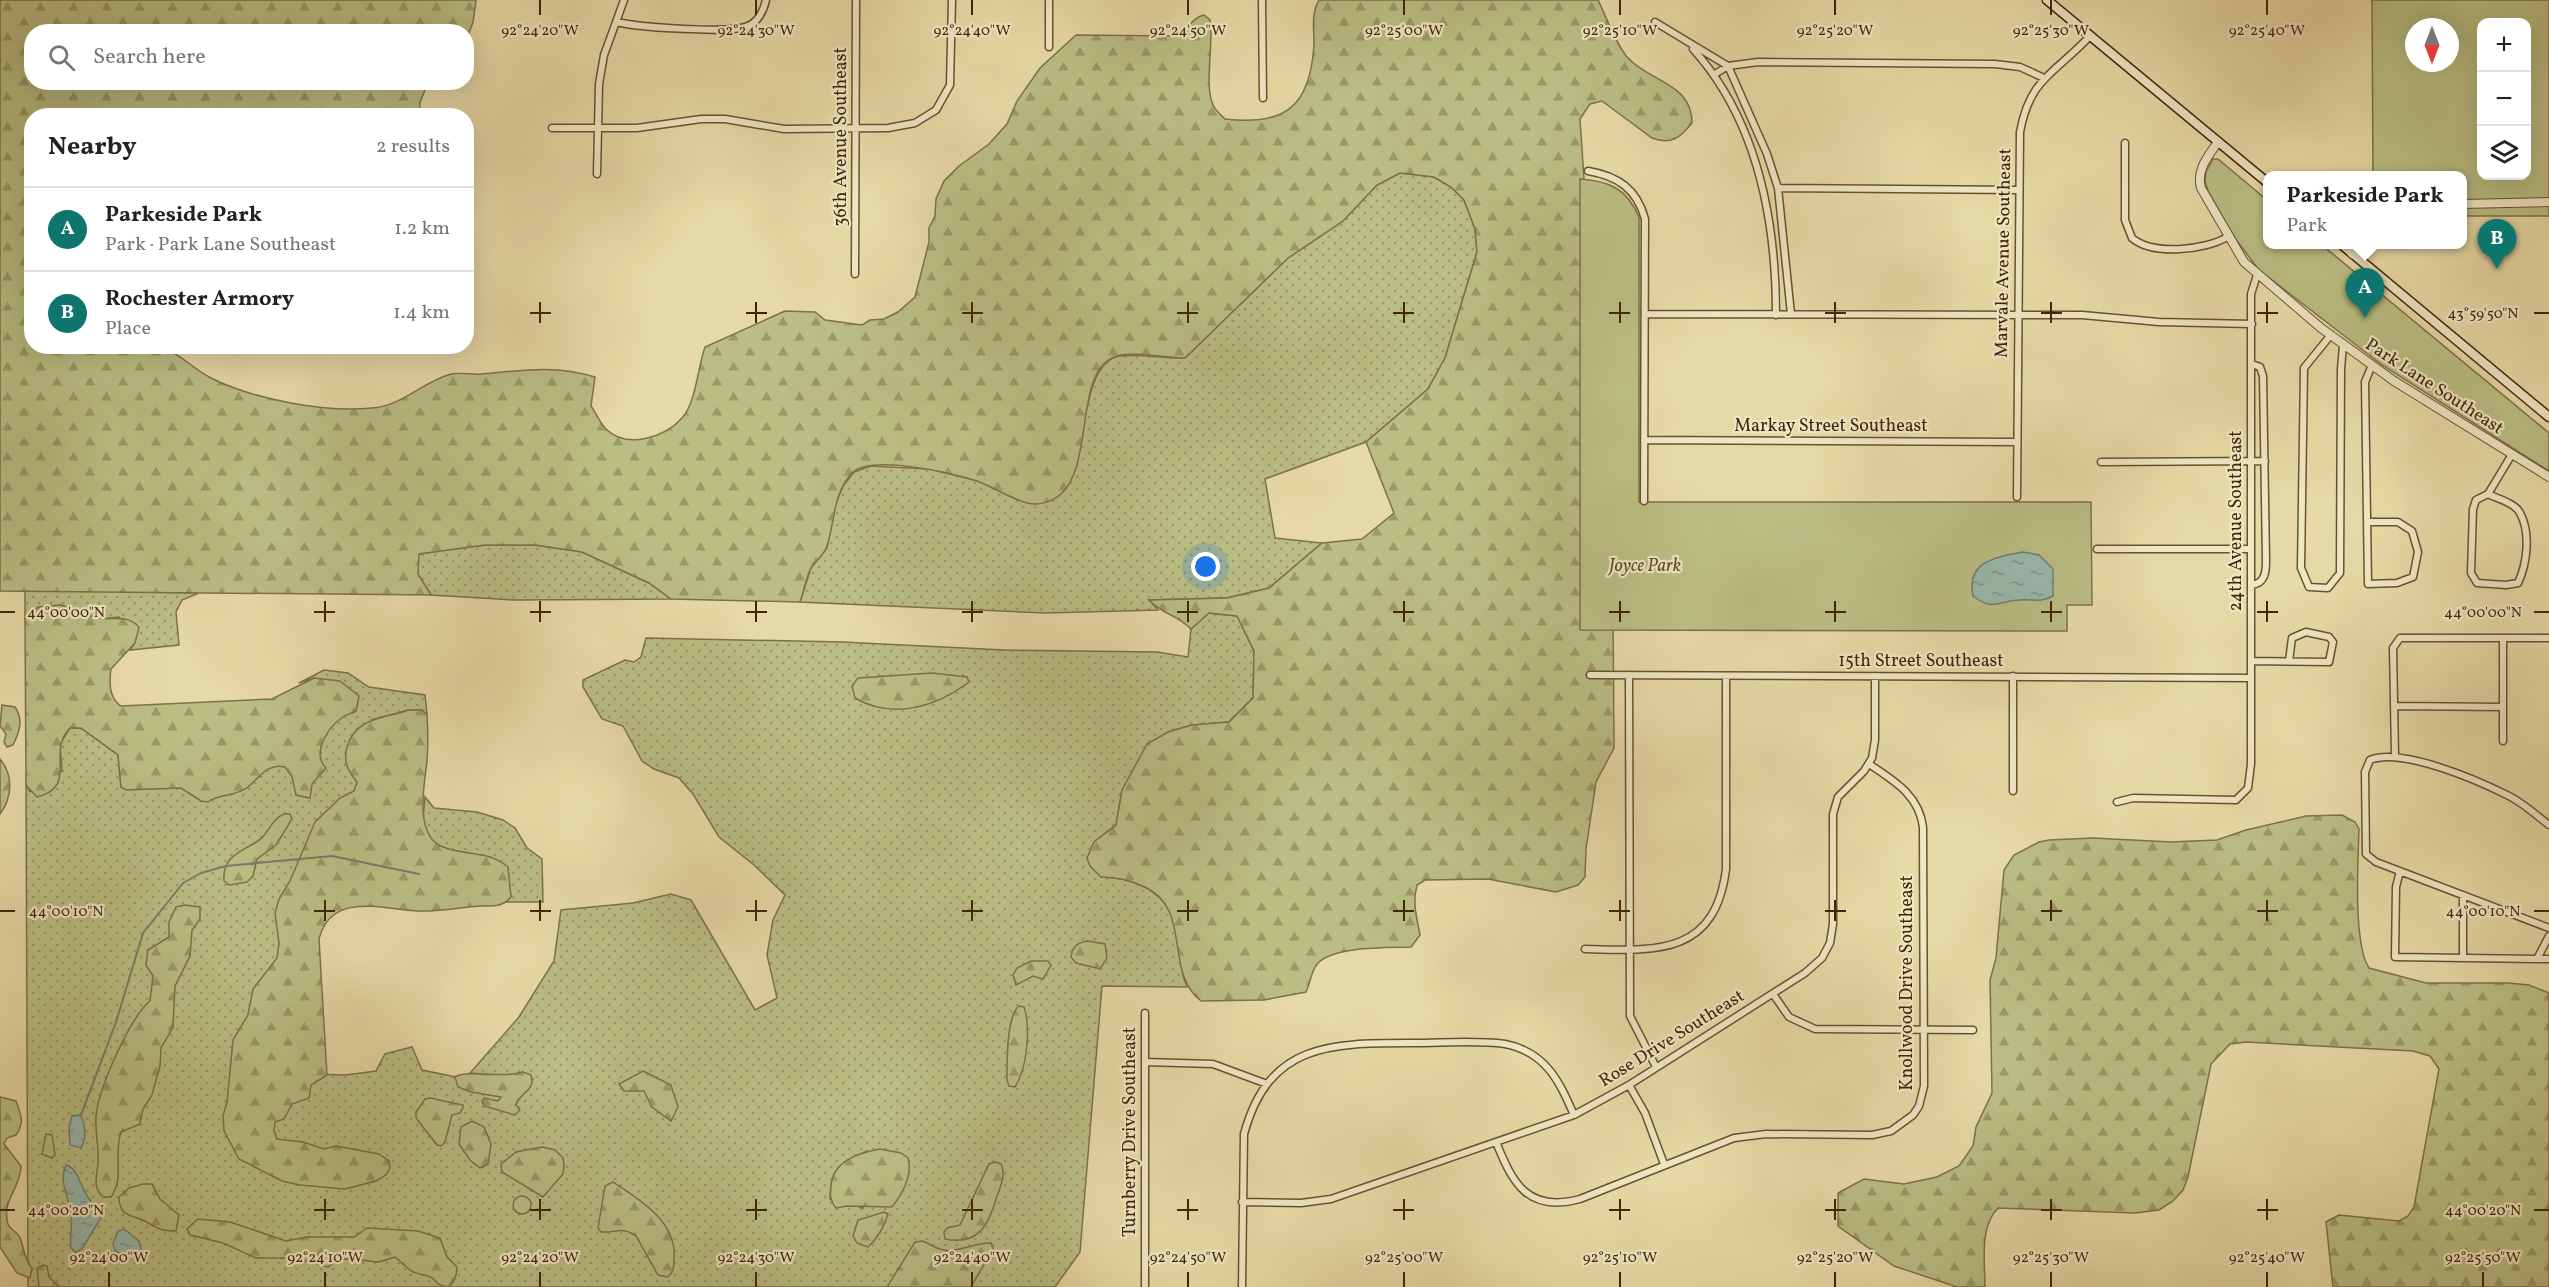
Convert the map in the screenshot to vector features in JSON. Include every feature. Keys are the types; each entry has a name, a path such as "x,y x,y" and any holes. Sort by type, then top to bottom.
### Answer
{"main road":[{"path":"2047,0 2263,179"},
{"path":"2346,249 2549,417"}],"street":[{"path":"597,174 599,84 604,55 624,0"},
{"path":"616,22 642,28 729,29 748,26 760,16 766,0"},
{"name":"36th Avenue Southeast","path":"855,274 856,0"},
{"path":"552,128 637,128 709,119 784,129 901,127 926,117 936,110 946,96 951,74 951,0"},
{"path":"1049,0 1049,47"},
{"path":"1262,0 1263,98"},
{"path":"1655,22 1728,66 1767,154 1778,188 1791,314"},
{"name":"Marvale Avenue Southeast","path":"2017,497 2019,190 2020,132 2023,112 2030,95 2043,78 2066,61 2090,36"},
{"path":"1689,44 1715,74 1736,112 1762,188 1772,241 1776,315"},
{"path":"1715,74 1728,66 1758,62 1995,64 2026,69 2043,78"},
{"path":"2218,142 2206,158 2199,178 2206,199 2228,237 2244,262 2258,275"},
{"path":"2125,143 2125,220 2132,238 2152,248 2196,248 2214,244 2228,237"},
{"path":"1588,171 1620,181 1630,189 1641,207 1645,231 1644,501"},
{"path":"1778,188 2019,190"},
{"path":"2467,204 2549,202"},
{"path":"2352,254 2356,249"},
{"name":"24th Avenue Southeast","path":"2117,802 2133,798 2236,800 2248,788 2251,776 2252,289 2258,275"},
{"name":"Park Lane Southeast","path":"2258,275 2330,336 2511,456 2549,477"},
{"path":"1645,314 2094,315 2159,322 2252,324"},
{"path":"2330,336 2304,368 2301,568 2309,588 2328,588 2340,573 2343,345"},
{"path":"2251,585 2258,584 2266,572 2264,376 2260,367 2252,364"},
{"path":"2367,522 2398,522 2412,531 2418,552 2414,577 2397,583 2368,584 2367,522 2365,382 2372,365"},
{"name":"Markay Street Southeast","path":"1644,440 2017,442"},
{"name":"Park Lane Southeast","path":"2488,494 2512,505 2520,512 2525,530 2526,567 2518,583 2506,585 2476,583 2472,573 2473,509 2476,500 2488,494 2511,456"},
{"path":"2101,462 2265,461"},
{"path":"2097,549 2251,549"},
{"path":"2251,661 2329,662 2333,642 2329,637 2306,632 2292,638 2289,661"},
{"path":"2395,755 2393,648 2400,638 2549,638"},
{"path":"2503,638 2504,741"},
{"name":"15th Street Southeast","path":"1590,675 2251,678"},
{"path":"1629,675 1630,1016 1656,1067"},
{"path":"1585,949 1655,950 1682,943 1712,916 1722,894 1726,869 1726,676"},
{"path":"1869,764 1874,748 1875,676"},
{"path":"2013,676 2013,791"},
{"path":"2394,706 2503,707"},
{"path":"2549,825 2509,795 2432,765 2395,755 2379,756 2370,760 2365,772 2366,854 2376,862 2400,872 2549,928"},
{"name":"Rose Drive Southeast","path":"1242,1202 1301,1203 1330,1199 1574,1115 1629,1085 1805,973 1827,950 1833,924 1835,803 1842,791 1858,779 1869,764"},
{"name":"Knollwood Drive Southeast","path":"1496,1142 1516,1185 1526,1194 1549,1203 1580,1198 1734,1138 1751,1135 1872,1135 1900,1127 1912,1115 1923,1096 1922,816 1912,798 1899,783 1869,764"},
{"path":"2400,872 2396,887 2395,957 2549,959"},
{"path":"2463,895 2463,958"},
{"path":"2536,959 2549,936"},
{"path":"1773,994 1789,1017 1815,1029 1973,1030"},
{"name":"Turnberry Drive Southeast","path":"1145,1287 1146,1013"},
{"path":"1242,1287 1244,1134 1249,1118 1267,1084 1299,1058 1330,1046 1347,1043 1492,1042 1517,1046 1541,1059 1559,1081 1574,1115"},
{"path":"1145,1062 1213,1064 1267,1084"},
{"path":"1629,1085 1645,1113 1664,1164"}],"green space":[{"path":"0,0 476,0 472,24 24,24 24,90 425,90 420,108 24,108 24,354 175,354 211,378 247,392 290,403 353,409 372,408 393,403 451,374 566,371 595,377 591,406 600,421 615,435 635,440 666,431 682,418 694,394 705,347 785,311 815,312 825,320 862,325 870,320 884,319 898,312 915,297 929,242 929,228 935,216 936,199 944,181 959,166 989,144 1007,124 1017,101 1040,68 1076,35 1174,36 1183,32 1195,19 1204,15 1210,20 1211,30 1209,87 1213,105 1225,119 1264,119 1290,108 1300,98 1307,84 1314,45 1314,16 1319,0 1598,0 1615,38 1628,58 1647,73 1678,91 1690,110 1692,123 1675,139 1665,141 1652,138 1602,101 1590,104 1580,119 1613,614 1614,748 1596,782 1586,849 1585,877 1578,885 1556,892 1488,879 1425,880 1417,885 1415,898 1420,935 1411,947 1350,950 1327,957 1314,968 1306,992 1264,1000 1201,1001 1190,988 1183,974 1174,925 1169,910 1160,897 1134,882 1101,877 1090,866 1087,858 1094,842 1116,825 1122,790 1147,744 1168,732 1192,725 1229,722 1253,698 1254,651 1237,616 1209,613 1191,629 1149,600 1227,598 1269,588 1322,543 1362,539 1394,513 1366,442 1428,389 1445,358 1477,252 1475,229 1464,200 1451,187 1434,177 1400,173 1377,185 1343,221 1288,258 1185,358 1141,354 1124,355 1117,356 1103,364 1094,379 1089,397 1078,461 1071,480 1061,494 1053,499 1045,503 1031,504 977,481 913,467 876,465 852,473 841,489 826,549 811,568 800,602 671,599 649,583 582,552 535,545 485,545 419,554 418,574 431,595 0,591"},
{"path":"2372,0 2549,0 2549,216 2467,216 2467,171 2373,171"},
{"path":"2213,159 2218,159 2263,197 2263,249 2327,249 2549,433 2549,471 2382,365 2259,270 2234,237 2208,191 2205,181 2206,172"},
{"path":"1400,173 1434,177 1451,187 1464,200 1475,229 1477,252 1445,358 1428,389 1366,442 1265,479 1275,538 1322,543 1269,588 1227,598 1149,600 1158,610 1045,613 800,602 811,568 827,548 835,506 843,486 854,472 871,466 929,469 978,481 1010,496 1074,471 1093,386 1099,372 1108,361 1120,356 1185,358 1288,258 1343,221 1377,185"},
{"name":"Joyce Park","path":"1580,179 1600,182 1616,188 1629,200 1639,217 1639,502 2091,502 2092,605 2067,605 2067,631 1580,630"},
{"path":"485,545 535,545 582,552 649,583 671,599 514,600 431,595 418,574 418,554"},
{"path":"25,590 199,593 182,600 176,612 179,645 130,650 135,643 119,617 100,619 61,605 32,611 25,618"},
{"path":"61,605 98,618 129,620 139,627 135,643 111,669 112,694 121,706 272,699 314,678 340,681 359,696 356,711 337,721 323,741 320,755 326,768 312,784 310,798 296,795 292,777 285,767 279,766 264,772 243,790 208,802 201,801 181,788 126,790 121,787 118,755 81,728 70,728 63,737 60,777 57,785 49,792 37,797 26,785 25,618 38,607"},
{"path":"1209,613 1237,616 1254,651 1253,698 1229,722 1192,725 1168,732 1122,790 1116,825 1094,842 1101,877 1126,880 1137,884 1148,889 1166,904 1176,927 1182,972 1187,987 1102,986 1080,1252 1055,1287 28,1287 26,785 30,792 62,771 60,744 70,728 81,728 118,755 121,787 181,788 197,796 314,678 299,683 324,670 348,673 369,687 425,695 427,715 422,710 409,710 371,720 426,831 423,819 425,797 434,808 477,812 503,820 515,828 527,848 542,859 543,902 436,902 321,866 302,1074 346,1075 376,1071 385,1054 412,1047 422,1070 456,1077 532,1079 523,1072 507,1076 470,1073 519,1017 554,961 561,910 633,903 671,894 691,900 755,1010 777,998 767,955 773,920 785,895 754,865 719,837 693,794 679,778 654,769 642,761 623,726 602,719 583,687 583,680 625,660 634,662 641,657 646,638 842,642 1004,650 1157,652 1188,657 1191,629","holes":["867,1151 863,1208 830,1199 832,1180 838,1168"]},
{"path":"932,673 967,677 969,682 943,698 928,704 899,709 869,705 855,698 852,686 858,678"},
{"path":"2,705 15,707 20,722 13,745 7,747 4,742 6,734 0,726"},
{"path":"409,710 422,710 427,715 423,809 428,832 434,841 443,847 493,858 508,867 511,897 498,905 422,911 362,906 348,908 336,914 326,923 319,939 327,1075 311,1085 309,1098 292,1104 284,1119 275,1122 274,1131 277,1139 303,1142 324,1149 336,1146 379,1154 389,1161 390,1168 386,1175 376,1181 345,1189 282,1181 239,1159 224,1131 223,1116 227,1102 233,1040 248,1015 253,989 277,958 279,943 275,913 279,899 290,881 315,822 340,798 354,791 357,782 346,762 347,747 351,737 364,724"},
{"path":"0,759 7,772 10,786 7,800 0,814"},
{"path":"284,814 290,814 292,819 276,845 257,859 253,876 247,882 229,885 224,881 224,873 229,860 262,838 276,819"},
{"path":"2342,815 2355,822 2359,829 2359,922 2364,956 2369,968 2426,983 2508,983 2529,985 2549,993 2549,1287 2333,1287 2326,1222 2339,1215 2399,1221 2408,1216 2414,1207 2439,1069 2430,1056 2413,1051 2246,1042 2230,1044 2211,1064 2188,1177 2183,1190 2173,1201 2159,1210 2135,1213 1998,1208 1988,1225 1984,1245 1985,1287 1957,1287 1894,1266 1838,1226 1838,1193 1864,1179 1904,1184 1937,1177 1959,1166 1973,1146 1976,1127 1992,1093 1990,980 1996,958 2004,870 2014,855 2039,842 2049,840 2093,838 2171,842 2217,840 2246,830 2306,816"},
{"path":"185,905 200,907 200,919 192,930 190,956 175,986 173,1027 161,1048 160,1066 152,1095 143,1109 140,1124 121,1132 117,1182 111,1197 103,1197 97,1189 96,1181 98,1157 96,1116 102,1089 133,1022 150,1001 153,976 146,965 148,950 169,937 169,922 176,907"},
{"path":"1088,941 1105,944 1107,958 1100,969 1076,963 1071,957 1076,946"},
{"path":"1031,961 1048,961 1051,965 1043,979 1033,976 1016,985 1013,975 1017,968"},
{"path":"1019,1006 1024,1007 1027,1036 1025,1059 1015,1087 1009,1086 1007,1080 1007,1052 1009,1030"},
{"path":"643,1071 671,1085 678,1107 671,1121 652,1107 644,1091 624,1091 619,1084"},
{"path":"523,1072 531,1075 532,1080 530,1088 516,1105 520,1110 515,1115 484,1106 482,1101 484,1098 498,1101 501,1097 471,1092 458,1087 455,1077 468,1074 506,1075"},
{"path":"0,1097 16,1101 21,1119 16,1135 7,1138 4,1144 21,1166 18,1181 7,1208 7,1216 8,1224 19,1236 27,1261 32,1268 30,1278 17,1273 0,1247"},
{"path":"425,1099 463,1105 460,1113 452,1115 445,1142 441,1146 437,1145 416,1118 416,1112"},
{"path":"472,1121 484,1127 491,1144 488,1164 480,1168 470,1160 459,1144 461,1127"},
{"path":"46,1134 52,1135 55,1155 52,1158 42,1154"},
{"path":"542,1147 555,1150 563,1158 564,1165 563,1174 543,1197 502,1172 501,1164 516,1152"},
{"path":"880,1149 901,1153 908,1158 908,1178 896,1202 892,1207 847,1206 836,1208 832,1200 831,1186 836,1170 855,1156"},
{"path":"996,1162 1001,1164 1002,1180 986,1224 981,1231 966,1239 945,1239 944,1232 947,1228 960,1225 989,1164"},
{"path":"613,1182 646,1205 664,1224 674,1247 673,1268 668,1277 658,1275 636,1236 623,1231 601,1232 598,1228 605,1186"},
{"path":"152,1184 160,1199 179,1215 176,1231 159,1229 122,1210 119,1197 129,1188"},
{"path":"518,1196 526,1196 531,1201 529,1212 518,1214 513,1209 513,1201"},
{"path":"884,1212 888,1214 883,1228 868,1247 857,1243 853,1236 858,1220"},
{"path":"198,1219 230,1222 286,1241 307,1237 354,1237 367,1228 418,1231 440,1238 447,1257 457,1267 456,1275 449,1287 444,1286 431,1277 410,1270 395,1257 376,1262 345,1259 328,1267 294,1258 256,1258 223,1243 190,1235 187,1229"},
{"path":"922,1241 950,1251 991,1243 993,1249 971,1287 887,1287 915,1242"},
{"path":"47,1266 49,1277 60,1287 39,1287 37,1268"}],"water":[{"path":"2023,552 2039,555 2053,569 2053,596 2040,600 2019,600 1991,605 1973,596 1972,584 1979,568 1993,559"},
{"path":"81,1115 85,1131 81,1148 70,1145 69,1128 72,1116"},
{"path":"66,1165 76,1173 89,1199 102,1210 102,1216 82,1249 76,1252 71,1248 70,1240 71,1213 63,1177"},
{"path":"124,1229 139,1241 141,1249 137,1255 127,1256 115,1251 113,1244 118,1231"}],"waterway":[{"path":"81,1115 116,1022 143,933 183,883 201,873 226,866 332,856 419,874"}],"place":[{"name":"Rochester Armory","path":"2497,269"},
{"name":"Parkeside Park","path":"2365,318"}]}
